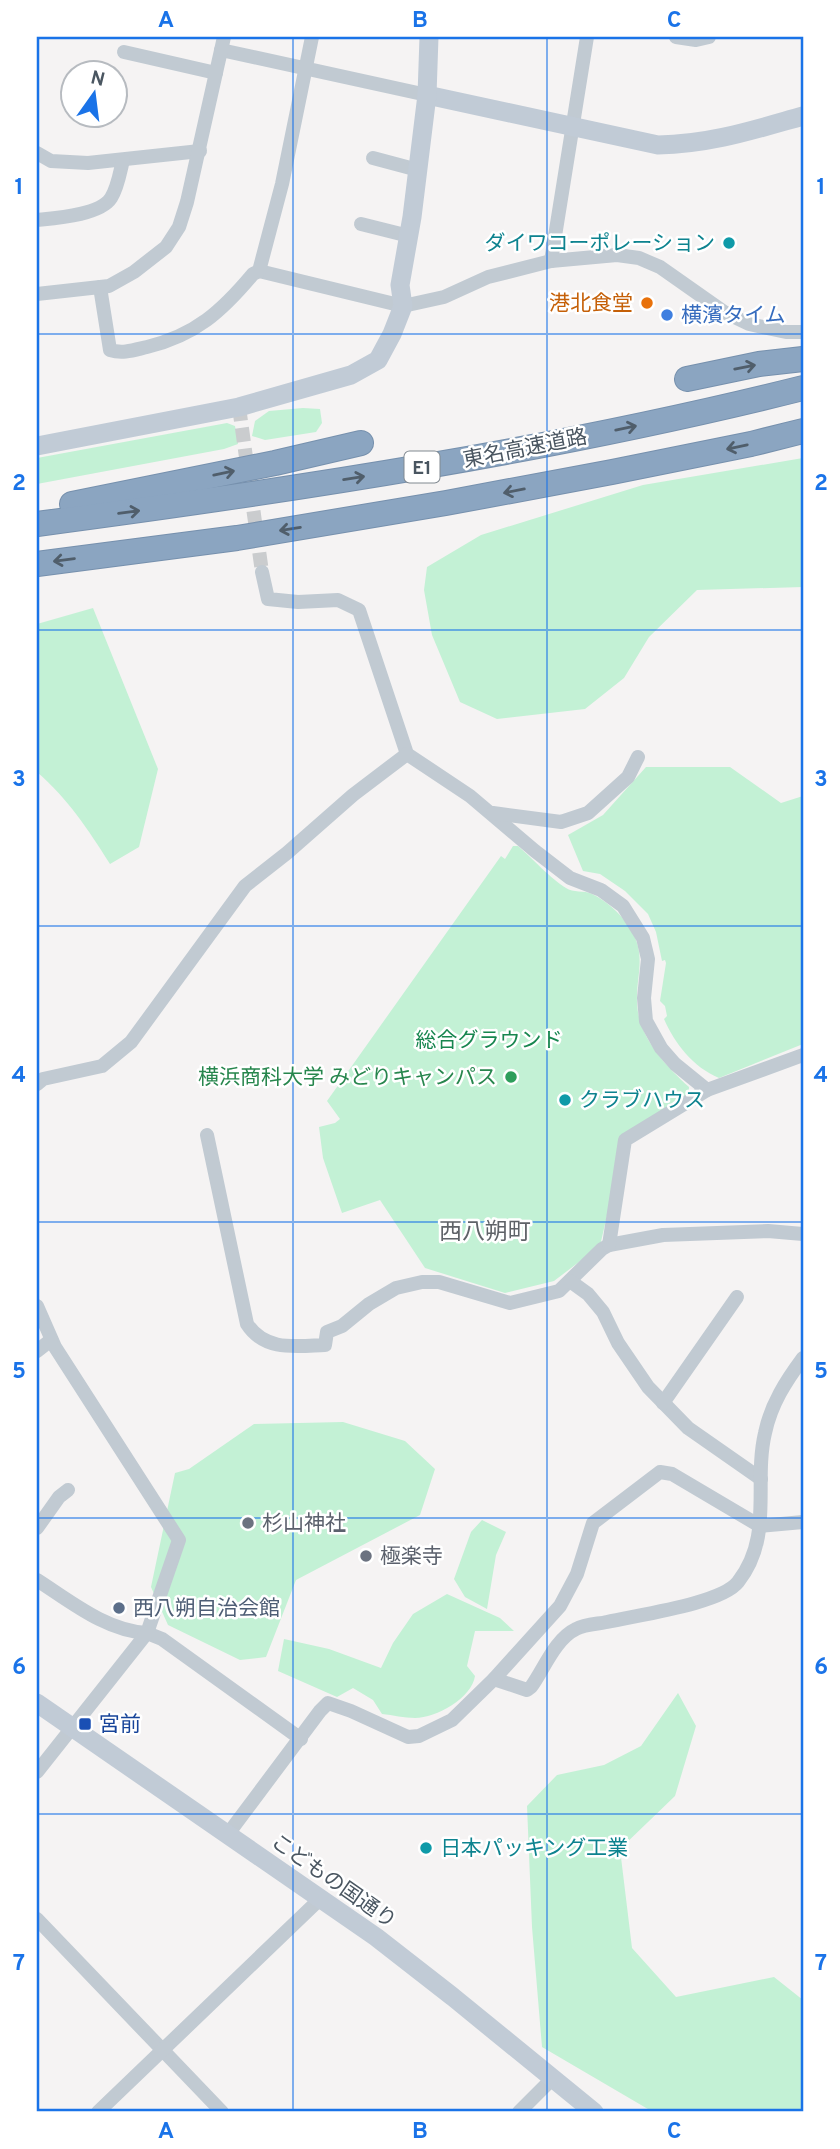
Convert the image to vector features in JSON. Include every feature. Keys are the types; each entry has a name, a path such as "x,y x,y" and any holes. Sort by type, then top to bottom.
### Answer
{"highway":[{"path":"687,379 759,364 803,359"},
{"name":"東名高速道路","path":"37,524 439,464 614,431 803,388"},
{"name":"東名高速道路","path":"37,564 237,538 446,503 688,457 803,430"},
{"path":"37,512 361,443"}],"street":[{"path":"100,287 110,350 120,353 166,342 200,326 218,313 259,271 282,184 312,37"},
{"path":"37,446 239,407 351,375 379,360 403,306 400,285 427,96 429,37"},
{"path":"551,261 587,37"},
{"path":"679,37 696,40 709,37"},
{"path":"37,294 109,286 134,272 166,247 179,227 187,202 222,43 305,69 658,145 690,145 803,116"},
{"path":"124,52 216,73"},
{"path":"37,153 51,161 88,163 200,151"},
{"path":"373,158 418,170"},
{"path":"37,220 84,214 110,200 123,160"},
{"path":"361,224 408,236"},
{"path":"259,271 403,306 443,297 488,277 551,261 617,255 639,258 660,267 724,312 749,324 786,332 803,332"},
{"path":"262,572 268,599 298,602 338,600 359,610 407,754 470,796 570,878 601,890 623,906 643,938 648,959 644,998 646,1021 661,1048 675,1064 707,1090"},
{"path":"37,1084 43,1079 102,1066 131,1042 245,886 287,853 353,794 407,754"},
{"path":"491,812 561,822 588,814 628,777 638,757"},
{"path":"609,1245 625,1140 707,1090 803,1055"},
{"path":"207,1135 247,1324 254,1335 268,1342 288,1346 326,1345 327,1332 342,1326 369,1304 396,1288 422,1282 439,1282 510,1303 559,1291 609,1245 663,1235 768,1231 803,1234"},
{"path":"570,1281 588,1294 603,1312 630,1363 663,1403 688,1428 761,1479"},
{"path":"663,1403 737,1297"},
{"path":"37,1307 51,1340 179,1540 147,1633 37,1772"},
{"path":"37,1351 51,1340"},
{"path":"494,1679 527,1690 564,1638 577,1628 713,1597 736,1584 752,1560 761,1526 764,1435 774,1401 803,1358"},
{"path":"228,1834 320,1710 328,1703 351,1710 408,1737 419,1736 452,1720 494,1679 560,1606 577,1574 593,1523 660,1472 672,1474 761,1526 803,1522"},
{"path":"37,1528 59,1497 68,1490"},
{"path":"37,1580 89,1614 133,1632 147,1633 162,1640 301,1739"},
{"name":"こどもの国通り","path":"37,1703 376,1937 594,2112"},
{"path":"98,2112 320,1899"},
{"path":"37,1919 222,2112"},
{"path":"519,2112 536,2106 553,2078"}],"green space":[{"path":"320,409 322,423 316,432 265,440 252,436 255,421 269,411"},
{"path":"227,423 235,426 238,444 224,449 37,484 37,458"},
{"path":"803,458 803,587 697,590 649,637 624,678 585,709 497,719 460,702 432,635 424,590 427,567 481,535 643,485"},
{"path":"93,608 158,769 139,847 110,864 77,815 37,772 37,624"},
{"path":"646,767 730,767 781,803 803,796 803,1044 719,1078 701,1068 686,1054 664,1019 667,1016 665,1006 660,1001 666,963 665,960 662,961 656,932 648,914 625,891 600,874 583,871 568,835 603,815"},
{"name":"横浜商科大学 みどりキャンパス","path":"513,846 518,846 566,888 589,893 602,900 628,925 638,945 640,964 637,1002 642,1027 662,1060 689,1087 688,1102 623,1145 600,1246 554,1281 505,1293 425,1268 380,1200 342,1213 323,1158 319,1127 340,1119 327,1101 501,856 505,859"},
{"path":"343,1422 405,1441 435,1469 420,1515 296,1580 266,1657 240,1660 168,1625 151,1587 175,1473 189,1469 254,1424"},
{"path":"482,1520 506,1532 496,1555 487,1609 465,1597 454,1579 471,1532"},
{"path":"447,1594 500,1618 514,1631 475,1631 467,1666 475,1676 472,1684 460,1699 442,1711 415,1718 382,1714 373,1700 353,1688 337,1697 278,1671 284,1639 329,1649 381,1668 393,1643 413,1614"},
{"path":"678,1693 696,1726 675,1796 620,1849 632,1948 676,1997 774,1977 803,2000 803,2112 653,2112 542,2047 532,1927 527,1806 557,1775 604,1765 641,1746"}],"tunnel":[{"path":"239,407 262,572"}],"place":[{"name":"ダイワコーポレーション","path":"729,243"},
{"name":"港北食堂","path":"647,303"},
{"name":"横濱タイム","path":"667,315"},
{"name":"横浜商科大学 みどりキャンパス","path":"511,1077"},
{"name":"クラブハウス","path":"565,1100"},
{"name":"杉山神社","path":"248,1523"},
{"name":"極楽寺","path":"366,1556"},
{"name":"西八朔自治会館","path":"119,1608"},
{"name":"宮前","path":"85,1724"},
{"name":"日本パッキング工業","path":"426,1848"}],"district":[{"name":"西八朔町","path":"485,1231"}],"park label":[{"name":"総合グラウンド","path":"489,1040"}]}
